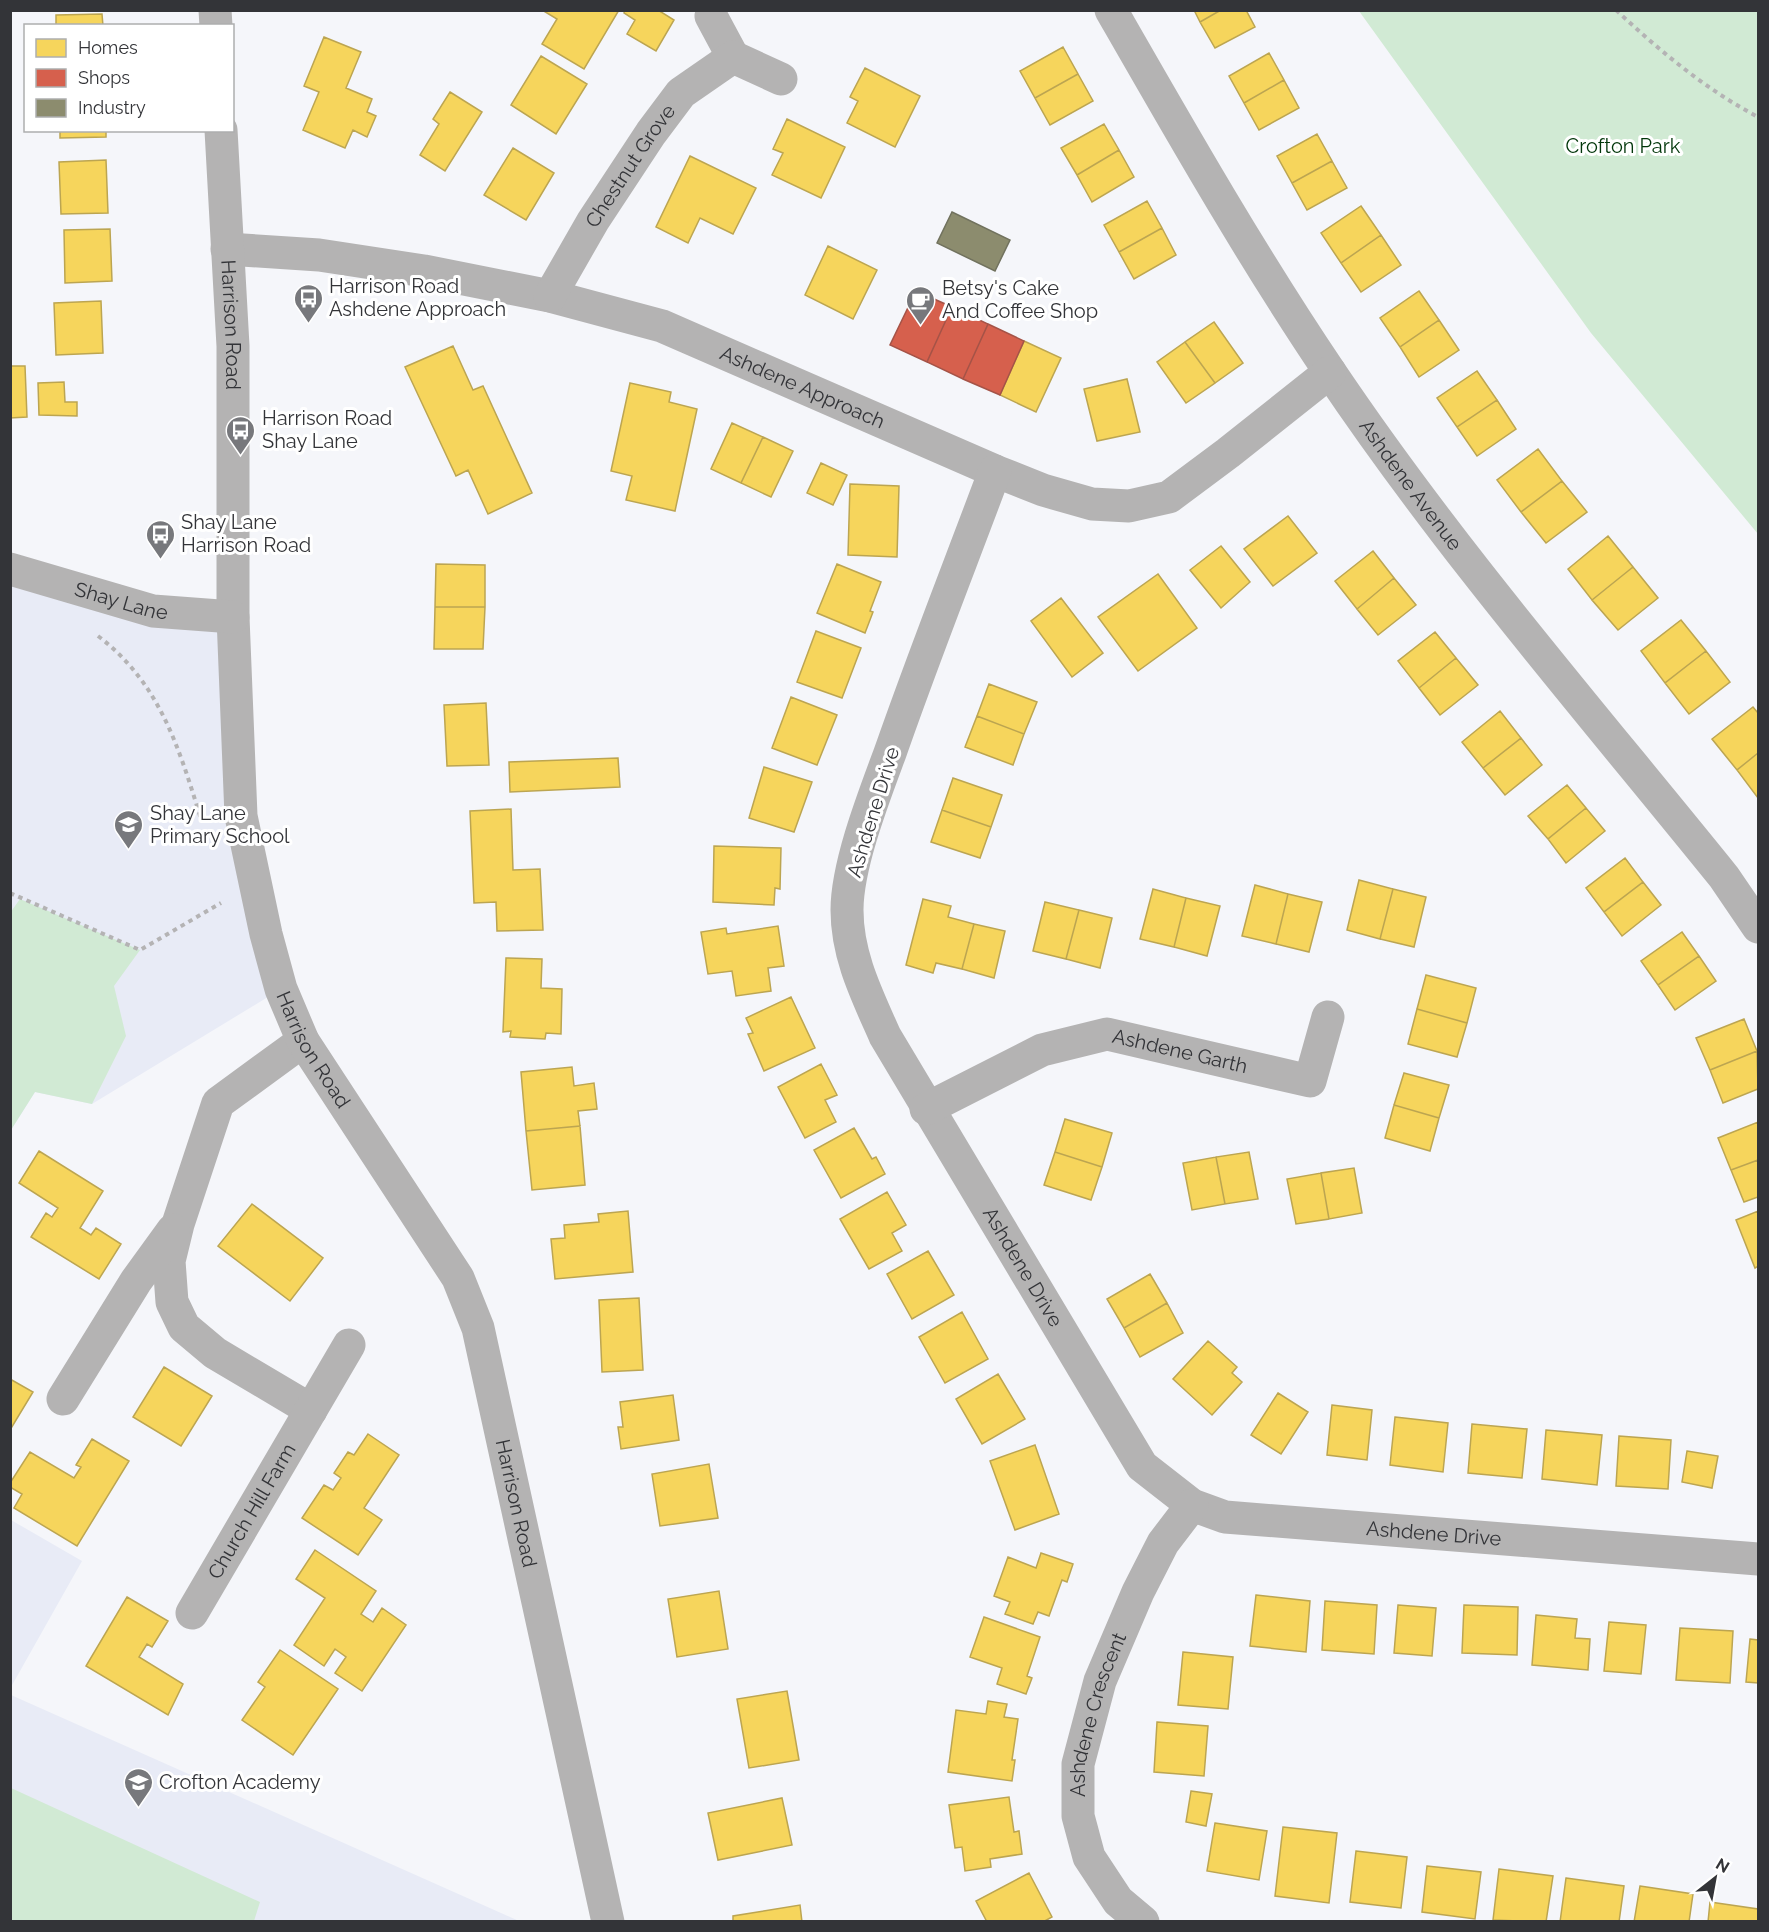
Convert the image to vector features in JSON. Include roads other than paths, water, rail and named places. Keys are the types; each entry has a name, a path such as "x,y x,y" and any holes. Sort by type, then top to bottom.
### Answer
{"street":[{"name":"Ashdene Avenue","path":"1111,10 1204,171 1330,372 1464,558 1724,877 1758,927"},
{"path":"711,16 733,57 781,79"},
{"name":"Chestnut Grove","path":"550,296 593,221 651,133 681,93 733,57"},
{"name":"Harrison Road","path":"221,132 233,346 233,617 241,816 255,884 281,989 303,1041 458,1278 478,1328 608,1922"},
{"name":"Ashdene Approach","path":"226,249 331,257 424,271 550,296 662,326 995,471 1043,490 1092,504 1129,506 1169,497 1330,372"},
{"name":"Ashdene Drive","path":"995,471 876,790 858,850 847,908 849,941 858,974 885,1036 926,1109 1142,1466 1192,1505 1225,1517 1758,1559"},
{"name":"Shay Lane","path":"10,569 68,588 153,611 233,617"},
{"name":"Ashdene Garth","path":"926,1109 1042,1050 1107,1034 1310,1081 1328,1017"},
{"path":"303,1041 218,1103 178,1224 169,1261 172,1302 184,1327 214,1353 310,1410"},
{"path":"63,1400 136,1281 178,1224"},
{"name":"Church Hill Farm","path":"192,1613 349,1345"},
{"name":"Ashdene Crescent","path":"1143,1922 1118,1901 1089,1857 1078,1816 1078,1764 1100,1682 1138,1592 1163,1543 1192,1505"}],"place":[{"name":"Harrison Road Ashdene Approach","path":"308,324"},
{"name":"Betsy's Cake And Coffee Shop","path":"921,326"},
{"name":"Harrison Road Shay Lane","path":"241,456"},
{"name":"Shay Lane Harrison Road","path":"160,560"},
{"name":"Shay Lane Primary School","path":"129,850"},
{"name":"Crofton Academy","path":"138,1808"}],"park label":[{"name":"Crofton Park","path":"1623,146"}]}
